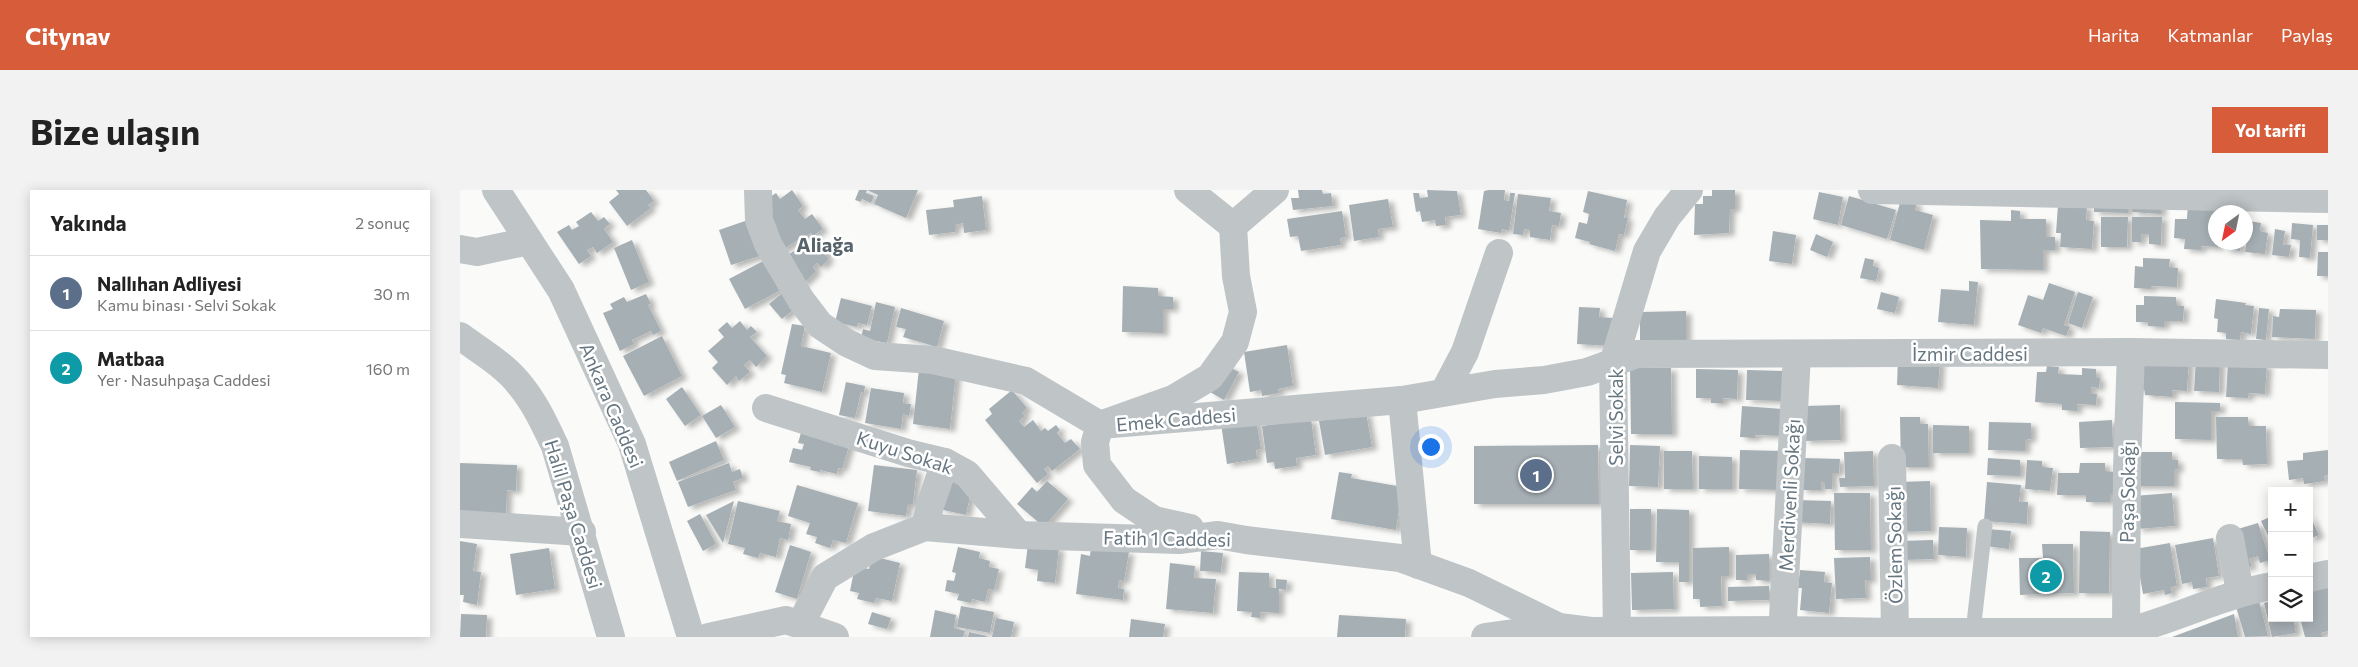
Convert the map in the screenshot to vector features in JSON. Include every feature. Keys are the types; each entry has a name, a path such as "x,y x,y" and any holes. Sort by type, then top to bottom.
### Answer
{"street":[{"name":"Ankara Caddesi","path":"496,190 561,290 632,444 691,637"},
{"name":"Emek Caddesi","path":"758,190 759,220 768,244 801,300 820,325 847,343 875,356 933,360 1026,381 1100,425 1402,400 1495,384 1544,380 1587,372 1613,364"},
{"path":"1188,190 1233,226 1236,276 1243,312 1235,342 1210,377 1172,399 1100,425 1095,442 1097,464 1124,500 1154,520 1218,534"},
{"path":"1233,226 1275,190"},
{"name":"Selvi Sokak","path":"1599,633 1613,364 1647,251 1667,217 1689,190"},
{"path":"1872,190 2328,199"},
{"path":"460,249 477,252 529,241"},
{"path":"1444,392 1465,352 1498,253"},
{"name":"Halil Paşa Caddesi","path":"460,336 493,360 520,384 542,420 555,446 582,532 611,637"},
{"name":"İzmir Caddesi","path":"1613,364 1637,354 2131,352 2328,355"},
{"name":"Paşa Sokağı","path":"2126,632 2127,468 2131,352"},
{"name":"Merdivenli Sokağı","path":"1782,633 1797,354"},
{"path":"1402,400 1418,565"},
{"name":"Kuyu Sokak","path":"766,408 945,462 967,474 1019,535"},
{"name":"Özlem Sokağı","path":"1892,458 1895,632"},
{"path":"926,527 930,506 945,462"},
{"path":"460,524 582,532"},
{"name":"Fatih 1 Caddesi","path":"800,625 825,577 874,547 926,527 1019,535 1179,540 1218,534 1246,540 1400,558 1469,583 1559,628"},
{"path":"2230,538 2240,592"},
{"path":"2313,577 2328,574"},
{"path":"1485,637 1559,628 1599,633 1695,634 2154,631 2240,592 2268,587"},
{"path":"710,637 786,620 835,637"}],"lane":[{"path":"1973,632 1985,526"}],"building":[{"path":"616,190 646,190 654,201 648,205 651,208 627,226 609,202 619,194"},
{"path":"792,190 803,206 798,210 805,219 812,214 823,229 813,236 811,233 801,238 781,251 773,238 779,234 762,211 764,201 776,193 780,199"},
{"path":"859,190 867,190 866,193 874,196 871,203 862,199 861,202 855,200"},
{"path":"867,190 918,190 906,218 874,204 878,195"},
{"path":"1298,190 1322,190 1323,194 1331,193 1333,206 1293,210 1291,198 1299,198"},
{"path":"1427,190 1457,191 1461,215 1445,217 1446,225 1436,226 1435,220 1422,222 1420,211 1416,212 1413,193 1419,193 1420,198 1428,197"},
{"path":"1505,190 1504,200 1509,201 1510,193 1515,193 1509,231 1502,229 1501,233 1478,229 1484,191"},
{"path":"1712,190 1735,190 1735,209 1730,209 1729,233 1694,235 1695,204 1703,204 1703,196 1712,196"},
{"path":"1588,191 1627,200 1624,218 1628,218 1624,235 1619,234 1615,251 1575,238 1579,222 1587,224 1589,214 1583,212"},
{"path":"1819,192 1843,197 1838,225 1813,219"},
{"path":"1518,194 1551,198 1549,211 1561,213 1559,226 1552,225 1550,240 1530,237 1530,230 1524,229 1523,235 1513,234"},
{"path":"982,196 986,230 964,233 963,223 955,225 955,232 929,235 926,210 954,207 953,200"},
{"path":"1849,196 1896,210 1887,239 1841,225"},
{"path":"1388,199 1393,227 1378,229 1379,237 1354,241 1349,205"},
{"path":"1901,199 1917,203 1915,210 1933,215 1924,250 1890,240"},
{"path":"2094,200 2128,200 2128,213 2094,212"},
{"path":"2132,201 2161,202 2161,214 2132,212"},
{"path":"2188,202 2220,204 2208,205 2208,246 2201,246 2201,250 2184,249 2185,239 2174,238 2175,219 2187,219"},
{"path":"2058,205 2087,206 2086,220 2094,221 2092,249 2060,247 2061,233 2056,233"},
{"path":"2011,210 2020,211 2020,219 2046,219 2046,237 2055,237 2055,250 2043,250 2043,270 1981,269 1980,220 2011,221"},
{"path":"1342,211 1346,237 1340,238 1341,245 1301,251 1298,236 1290,237 1287,219"},
{"path":"591,212 598,221 604,217 610,224 604,229 613,242 597,253 593,247 587,250 591,256 579,264 557,232 569,225 572,230 579,226 576,222"},
{"path":"2101,217 2128,217 2127,247 2101,247"},
{"path":"2132,217 2162,217 2161,245 2149,244 2149,234 2141,234 2141,242 2132,242"},
{"path":"748,220 760,256 731,265 719,230"},
{"path":"2253,222 2261,223 2260,231 2268,233 2265,254 2245,252 2245,250 2253,250"},
{"path":"2292,223 2313,225 2310,258 2299,257 2300,240 2291,239"},
{"path":"2317,225 2328,225 2328,240 2317,240"},
{"path":"2275,229 2285,231 2283,245 2291,245 2289,257 2272,255"},
{"path":"1773,231 1796,235 1792,264 1769,261"},
{"path":"1816,234 1833,242 1827,257 1810,250"},
{"path":"818,239 829,251 825,255 829,259 821,267 817,263 813,267 816,271 802,285 785,257 804,244 808,248"},
{"path":"632,240 649,282 631,290 614,248"},
{"path":"2318,252 2328,252 2328,276 2317,276"},
{"path":"1865,258 1874,260 1873,266 1879,268 1876,281 1860,278"},
{"path":"2143,258 2170,259 2169,267 2178,268 2177,287 2151,286 2151,289 2134,288 2135,266 2143,267"},
{"path":"765,260 781,290 745,309 729,279"},
{"path":"1969,281 1978,282 1974,325 1938,322 1941,289 1969,291"},
{"path":"2049,283 2075,292 2064,325 2070,327 2066,336 2043,328 2041,333 2018,325 2028,295 2043,300"},
{"path":"1123,286 1158,288 1158,296 1173,297 1173,309 1163,309 1163,333 1122,332"},
{"path":"786,290 799,305 782,319 769,304"},
{"path":"1881,292 1899,297 1895,313 1877,309"},
{"path":"2078,292 2093,297 2082,328 2068,323"},
{"path":"646,294 651,304 648,305 661,331 653,335 651,331 632,340 634,344 620,351 603,313 613,309 610,304 624,297 627,302"},
{"path":"2144,296 2176,297 2177,306 2184,306 2183,321 2164,321 2164,327 2148,326 2148,322 2136,322 2136,305 2144,305"},
{"path":"841,298 872,306 867,325 858,323 857,327 835,322"},
{"path":"2216,299 2246,303 2245,305 2254,306 2251,334 2241,332 2240,340 2226,339 2226,333 2217,332 2218,319 2214,318"},
{"path":"876,302 895,307 887,343 861,338 863,329 870,331"},
{"path":"1579,307 1600,308 1599,317 1613,318 1611,346 1577,344"},
{"path":"901,308 944,321 937,347 903,337 906,329 896,327"},
{"path":"2259,308 2269,309 2266,340 2256,339"},
{"path":"2280,309 2316,310 2315,339 2272,337 2273,316 2279,317"},
{"path":"1686,311 1686,344 1640,345 1640,312"},
{"path":"740,321 747,330 751,326 757,332 750,337 767,356 756,367 750,360 744,365 750,372 739,381 736,376 727,385 712,368 718,362 708,351 724,337 718,330 727,322 732,328"},
{"path":"792,324 805,326 801,346 831,353 822,392 784,383 786,375 781,374"},
{"path":"662,336 682,376 644,396 623,356"},
{"path":"1287,345 1293,386 1278,389 1279,393 1262,396 1261,390 1250,392 1244,352"},
{"path":"2137,357 2189,360 2187,391 2172,390 2172,397 2145,395 2145,390 2136,390"},
{"path":"2196,357 2220,359 2219,392 2194,391"},
{"path":"1898,358 1940,361 1938,388 1897,385"},
{"path":"2228,362 2267,365 2265,394 2249,393 2248,398 2226,397"},
{"path":"1225,365 1239,372 1224,400 1210,392"},
{"path":"2047,366 2059,367 2058,374 2082,375 2082,368 2096,369 2096,378 2100,378 2099,388 2091,387 2091,394 2097,394 2096,405 2077,404 2077,411 2062,410 2062,404 2035,402 2037,372 2046,372"},
{"path":"1630,368 1671,368 1672,434 1631,434"},
{"path":"919,369 956,373 950,429 913,424"},
{"path":"1696,369 1738,370 1737,399 1723,398 1723,403 1711,403 1711,398 1696,398"},
{"path":"1747,370 1783,371 1782,401 1746,400"},
{"path":"846,382 865,386 864,393 861,392 855,418 839,415"},
{"path":"682,387 701,415 685,426 666,399"},
{"path":"871,388 904,393 903,403 911,404 909,416 903,414 901,429 865,423"},
{"path":"1012,390 1027,408 1022,413 1025,416 1019,421 1024,427 1033,420 1041,431 1045,428 1048,431 1056,425 1060,430 1057,433 1065,443 1071,439 1080,449 1052,471 1048,466 1044,469 1048,474 1037,483 985,420 992,414 989,409"},
{"path":"2175,402 2220,403 2220,411 2211,411 2211,440 2175,439"},
{"path":"721,405 735,427 716,438 702,416"},
{"path":"1840,405 1841,440 1804,441 1804,406"},
{"path":"1742,406 1783,409 1782,436 1755,435 1755,438 1740,437"},
{"path":"1366,412 1372,447 1325,455 1319,421"},
{"path":"1900,417 1920,417 1920,424 1928,424 1929,467 1901,467"},
{"path":"2216,417 2248,417 2249,426 2266,426 2267,464 2243,465 2242,459 2217,459"},
{"path":"1256,419 1261,449 1256,450 1257,459 1227,464 1221,424"},
{"path":"1311,419 1316,455 1296,458 1297,466 1275,469 1274,462 1267,463 1262,426"},
{"path":"2112,420 2113,447 2080,448 2079,422"},
{"path":"1989,422 2031,423 2031,439 2025,440 2025,451 1988,450"},
{"path":"1933,425 1969,426 1969,453 1933,453"},
{"path":"803,426 834,438 833,444 835,445 837,440 850,443 842,469 838,468 837,474 810,470 811,467 789,462 793,448 802,450 804,444 798,443"},
{"path":"716,441 724,460 677,481 669,462"},
{"path":"1598,445 1599,504 1474,504 1474,446"},
{"path":"1630,445 1660,446 1658,487 1629,486"},
{"path":"1740,450 1782,451 1781,490 1739,489"},
{"path":"2328,450 2328,475 2324,476 2325,481 2304,484 2303,478 2289,480 2287,461 2303,460 2303,453"},
{"path":"1664,451 1692,451 1693,489 1664,489"},
{"path":"1873,451 1874,486 1840,487 1839,478 1845,478 1844,452"},
{"path":"2135,452 2172,452 2172,460 2178,460 2178,469 2174,470 2174,486 2134,486"},
{"path":"1699,456 1732,457 1732,489 1699,489"},
{"path":"1802,458 1840,459 1839,473 1832,473 1832,489 1825,489 1825,483 1821,482 1821,490 1801,490"},
{"path":"1988,458 2020,460 2020,476 1987,475"},
{"path":"2027,460 2042,461 2042,467 2053,468 2050,491 2025,489"},
{"path":"460,463 517,465 516,491 507,490 506,518 460,512"},
{"path":"729,463 732,472 740,469 743,478 733,482 736,490 688,507 678,482"},
{"path":"2080,463 2105,463 2105,471 2115,472 2115,494 2110,494 2110,502 2086,502 2086,495 2057,495 2058,473 2079,473"},
{"path":"874,465 917,470 913,504 908,504 906,516 868,511"},
{"path":"1339,472 1352,474 1351,478 1409,488 1400,502 1396,530 1331,519"},
{"path":"945,480 972,486 966,515 939,509"},
{"path":"1047,481 1068,499 1044,527 1017,504 1032,487 1037,492"},
{"path":"1930,481 1931,531 1899,532 1898,482"},
{"path":"1987,482 2021,485 2019,502 2028,502 2027,524 1984,521"},
{"path":"797,485 858,503 846,543 833,540 830,548 815,543 817,537 806,534 810,523 788,516"},
{"path":"1834,493 1870,493 1871,550 1835,550"},
{"path":"2172,493 2175,526 2137,529 2134,496"},
{"path":"1794,500 1831,501 1830,524 1793,522"},
{"path":"734,501 723,543 706,515"},
{"path":"738,501 780,511 777,521 791,524 788,540 780,538 776,557 760,553 758,558 743,554 745,548 728,544"},
{"path":"1630,509 1651,509 1651,550 1630,550"},
{"path":"1657,509 1689,510 1689,582 1679,582 1679,562 1656,562"},
{"path":"700,514 716,544 703,551 687,521"},
{"path":"2268,518 2268,536 2261,521"},
{"path":"2313,522 2319,535 2313,537"},
{"path":"2258,523 2268,554 2268,561 2260,563 2258,556 2249,559 2252,566 2243,569 2231,531"},
{"path":"1939,527 1967,528 1966,557 1938,555"},
{"path":"1988,529 2011,531 2009,549 1986,546"},
{"path":"2080,531 2110,532 2109,593 2079,593"},
{"path":"2213,538 2219,576 2206,578 2207,587 2193,589 2192,582 2182,584 2175,545"},
{"path":"1933,540 1934,559 1901,560 1900,541"},
{"path":"460,541 477,544 473,571 481,572 477,605 463,602 464,595 460,595"},
{"path":"2170,543 2177,586 2171,587 2172,593 2165,595 2164,590 2143,594 2135,549"},
{"path":"1028,544 1059,548 1055,583 1037,581 1038,570 1025,568"},
{"path":"2042,544 2073,544 2074,593 2020,595 2019,558 2043,558"},
{"path":"790,545 811,552 797,599 775,592"},
{"path":"958,547 980,552 979,558 990,561 989,567 999,569 994,590 988,589 985,602 972,599 971,603 957,600 959,594 945,591 947,580 954,581 956,573 952,572"},
{"path":"1091,547 1129,552 1124,581 1119,580 1118,588 1124,589 1123,600 1076,594 1081,554 1090,556"},
{"path":"1729,547 1729,576 1721,576 1722,606 1700,607 1700,599 1693,599 1693,548"},
{"path":"549,548 555,589 516,595 510,554"},
{"path":"1201,551 1223,553 1221,572 1200,571"},
{"path":"1769,554 1769,581 1756,580 1756,574 1747,574 1747,580 1736,580 1736,555"},
{"path":"872,556 900,563 892,601 876,598 874,603 857,599 859,593 850,591 855,566 869,569"},
{"path":"1870,557 1871,580 1865,580 1866,598 1836,599 1834,558"},
{"path":"1170,563 1195,566 1194,578 1216,579 1213,613 1166,609"},
{"path":"1800,570 1825,572 1824,582 1832,583 1829,613 1800,610 1802,588 1798,588"},
{"path":"1239,572 1269,573 1269,587 1276,588 1276,579 1287,580 1286,590 1279,589 1279,613 1260,612 1260,618 1251,617 1252,612 1237,611"},
{"path":"1673,572 1674,609 1632,610 1631,573"},
{"path":"2328,582 2328,631 2321,633 2323,637 2305,637 2301,622 2313,622 2313,586"},
{"path":"1769,586 1769,600 1728,601 1728,587"},
{"path":"2259,601 2268,636 2245,637 2236,607"},
{"path":"2268,602 2268,620 2264,603"},
{"path":"961,606 994,612 990,633 957,627"},
{"path":"935,610 956,615 954,628 965,631 963,637 930,637"},
{"path":"872,612 891,618 887,629 868,624"},
{"path":"461,614 487,615 486,637 460,637"},
{"path":"2234,614 2238,637 2172,637"},
{"path":"1339,615 1406,619 1405,637 1337,637"},
{"path":"996,618 1014,622 1011,637 992,637"},
{"path":"1131,619 1165,624 1163,637 1129,637"},
{"path":"2268,622 2294,622 2296,633 2272,637"},
{"path":"969,632 987,636 987,637 968,637"}],"place":[{"name":"Nallıhan Adliyesi","path":"1536,475"},
{"name":"Matbaa","path":"2046,576"}],"district":[{"name":"Aliağa","path":"825,244"}]}
